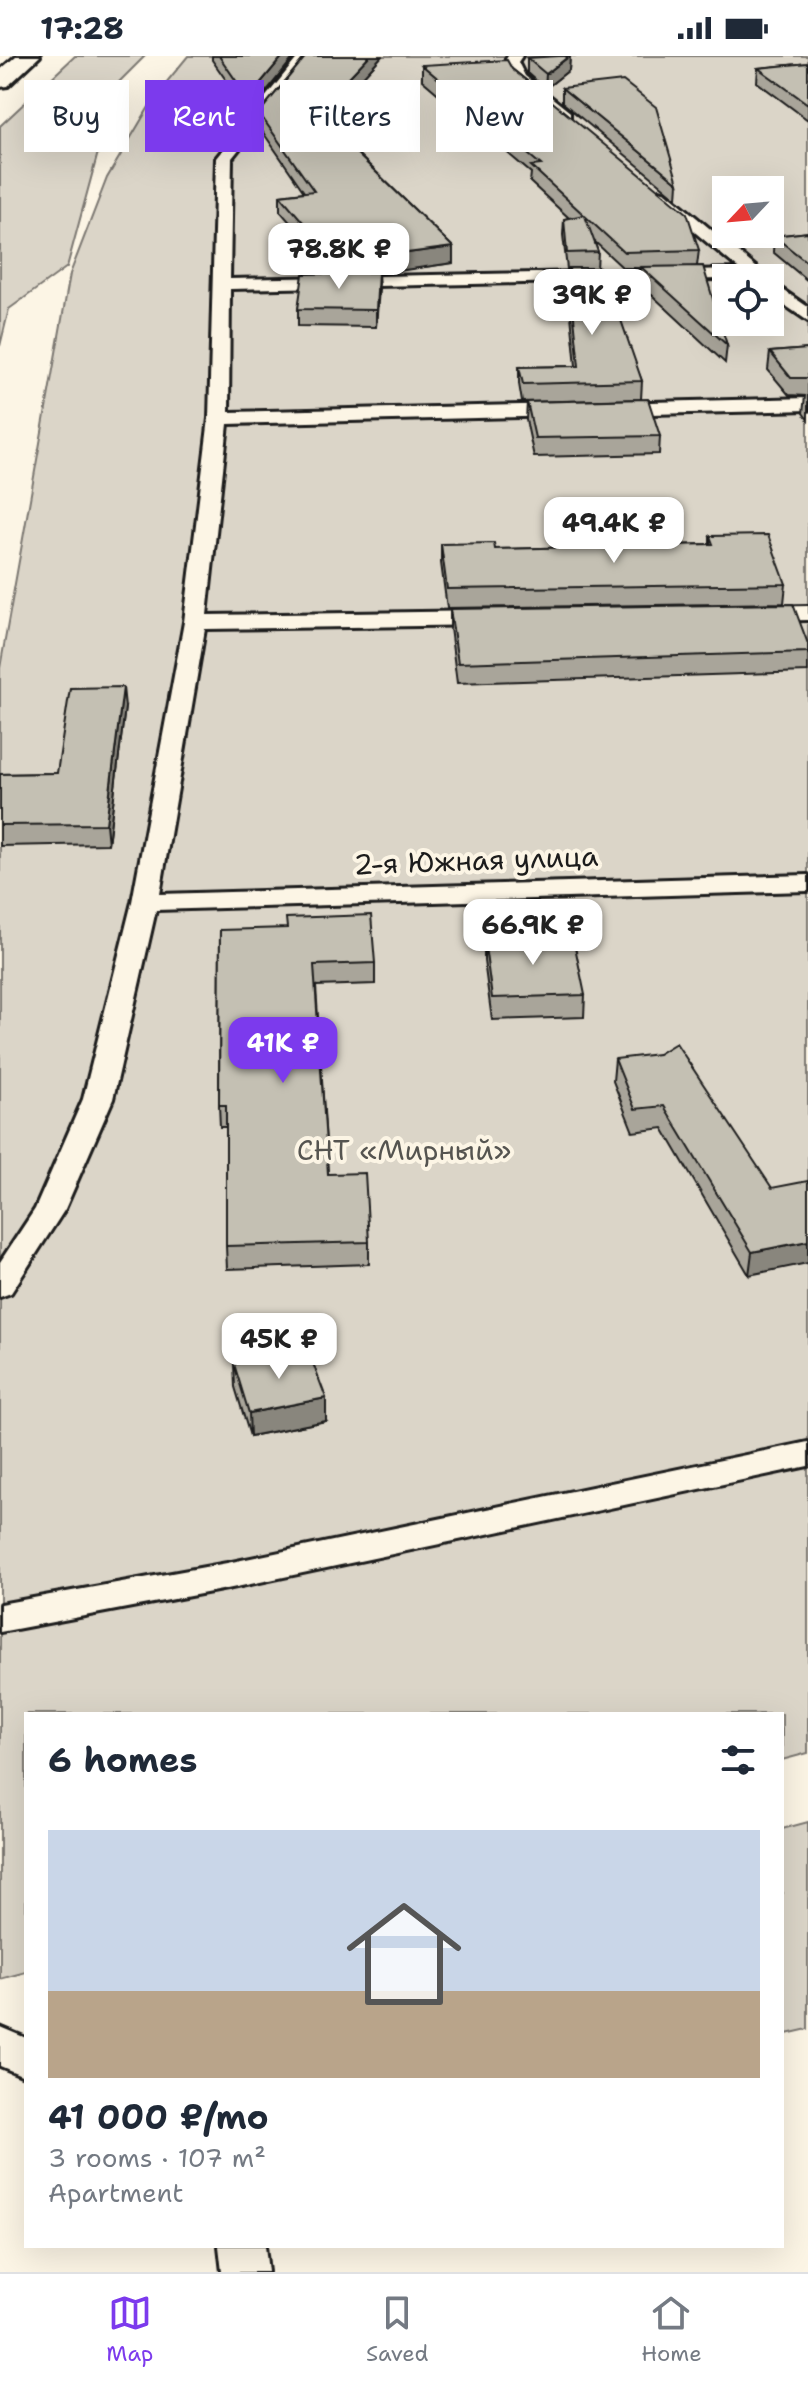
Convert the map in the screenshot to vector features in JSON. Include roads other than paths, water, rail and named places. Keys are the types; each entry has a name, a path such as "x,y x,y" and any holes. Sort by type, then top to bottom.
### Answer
{"main road":[{"path":"0,81 29,56"}],"lane":[{"path":"0,1286 50,1209 98,1099 145,902 195,622 219,418 224,158 307,56"},
{"path":"515,56 511,62 519,78 578,127"},
{"path":"649,185 743,264"},
{"path":"221,284 712,277"},
{"path":"784,297 808,316"},
{"path":"219,418 808,404"},
{"path":"729,615 808,613"},
{"path":"195,622 510,618"},
{"name":"2-я Южная улица","path":"145,902 808,883"},
{"path":"0,1618 227,1576 808,1454"},
{"path":"0,2046 24,2057"},
{"path":"242,2248 245,2272"}],"park label":[{"name":"СНТ «Мирный»","path":"404,1150"}]}
